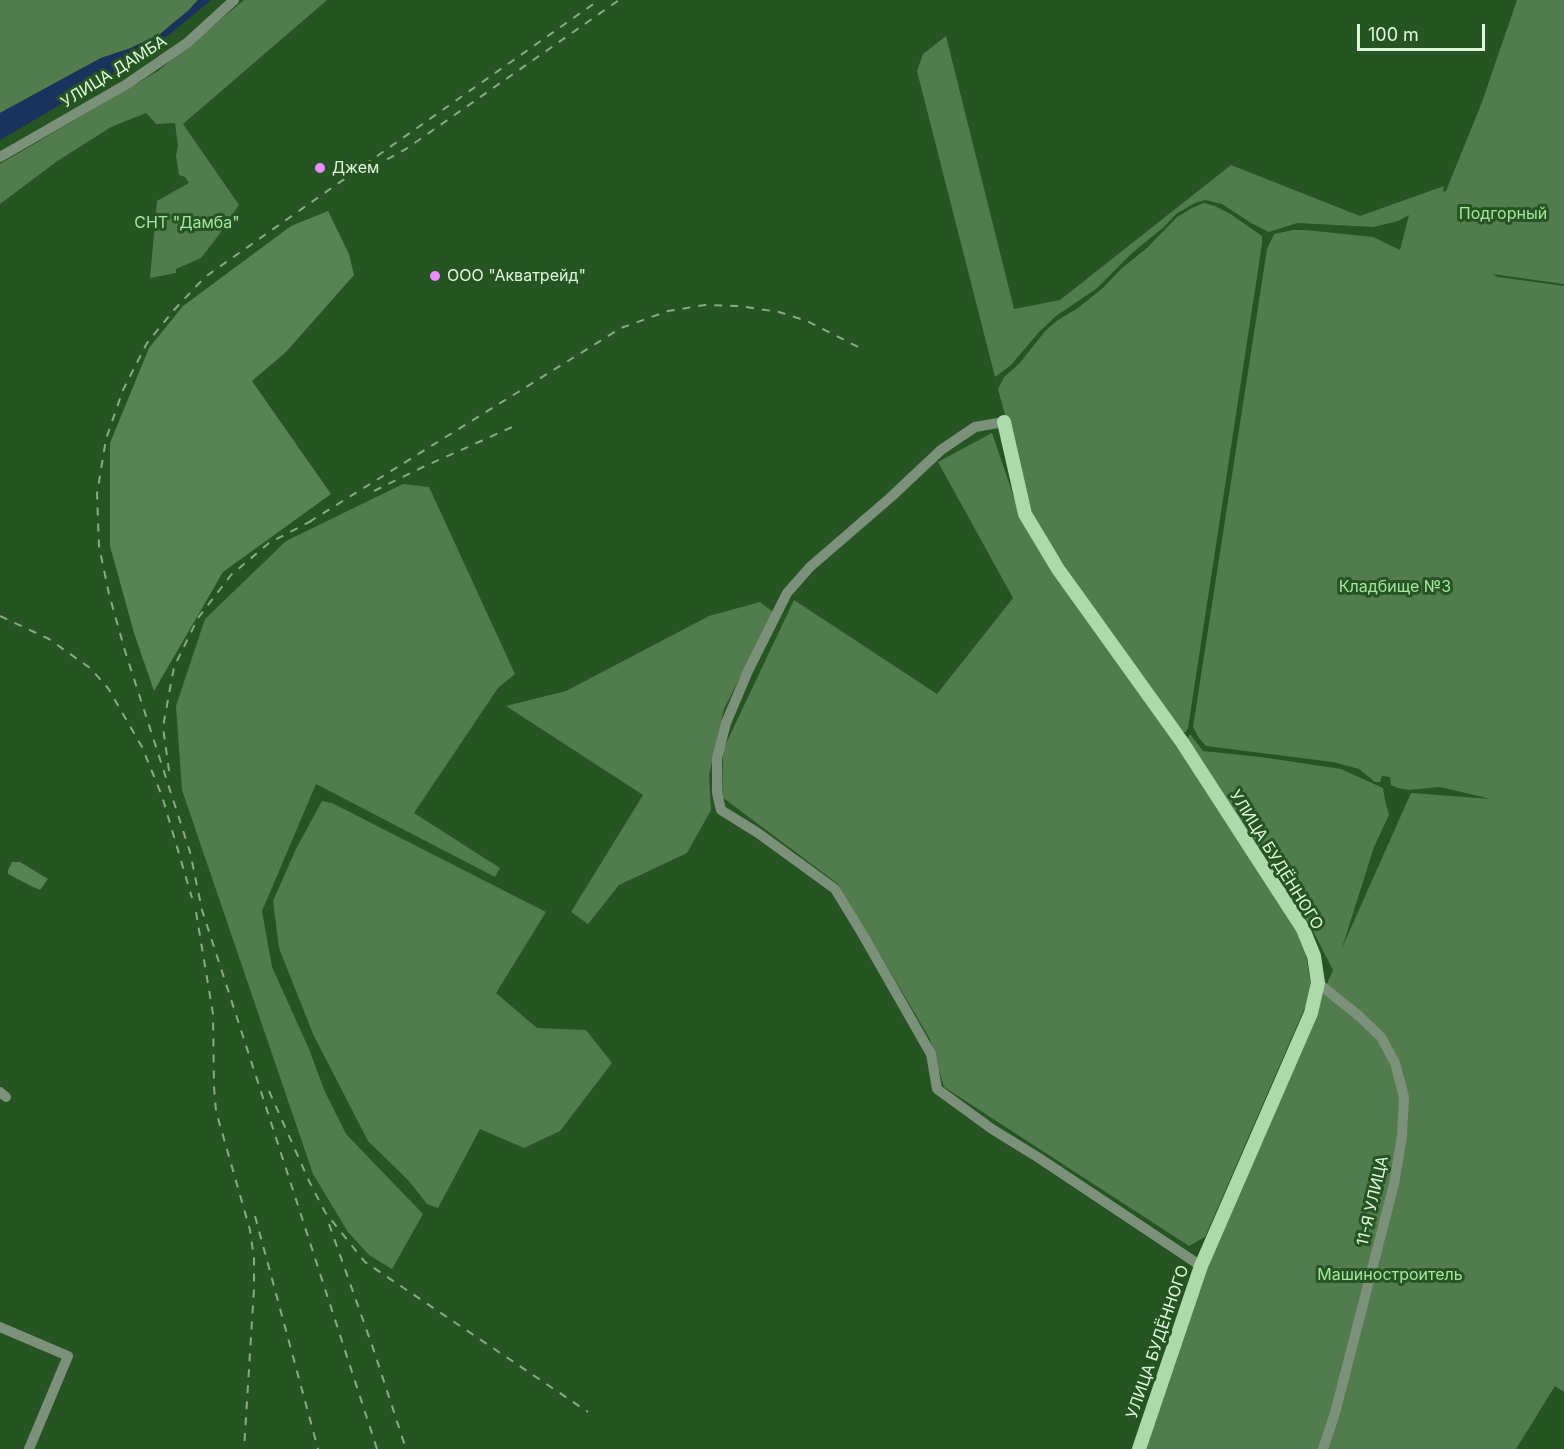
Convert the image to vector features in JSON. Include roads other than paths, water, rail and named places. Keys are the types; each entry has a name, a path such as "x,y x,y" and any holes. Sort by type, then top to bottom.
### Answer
{"main road":[{"name":"УЛИЦА БУДЁННОГО","path":"1004,422 1025,514 1058,569 1182,742 1303,929 1314,956 1318,983 1311,1013 1201,1266 1139,1449"}],"street":[{"name":"УЛИЦА ДАМБА","path":"0,157 127,84 187,43 234,0"},
{"path":"1004,422 975,427 941,450 810,567 787,593 748,671 726,723 717,758 717,793 721,810 758,833 835,889 931,1054 938,1089 992,1129 1201,1266"},
{"name":"11-Я УЛИЦА","path":"1318,983 1381,1037 1395,1063 1404,1097 1402,1136 1395,1184 1335,1413 1323,1449"},
{"path":"0,1327 68,1356 29,1449"}],"water":[{"path":"198,0 211,0 174,31 123,68 0,140 0,113 101,58 131,48 160,34"}],"railway":[{"path":"377,1449 202,910 190,852 125,651 109,594 99,546 97,494 106,439 123,390 147,343 205,277 599,0"},
{"path":"373,167 406,149 619,0"},
{"path":"309,522 621,328 668,311 705,305 739,306 779,312 807,321 862,349"},
{"path":"374,491 519,424"},
{"path":"169,771 163,727 174,667 198,618 231,575 269,543 317,518"},
{"path":"0,616 49,639 90,668 108,688 142,747 162,796 192,898"},
{"path":"196,912 213,1014 216,1111 250,1230 254,1258 244,1449"},
{"path":"269,1091 325,1212 365,1262 588,1412"},
{"path":"255,1216 318,1449"},
{"path":"329,1224 406,1449"}],"place":[{"name":"Джем","path":"320,168"},
{"name":"ООО \"Акватрейд\"","path":"435,276"}],"park label":[{"name":"Подгорный","path":"1503,214"},
{"name":"СНТ \"Дамба\"","path":"187,223"},
{"name":"Кладбище №3","path":"1395,587"},
{"name":"Машиностроитель","path":"1390,1275"}]}
